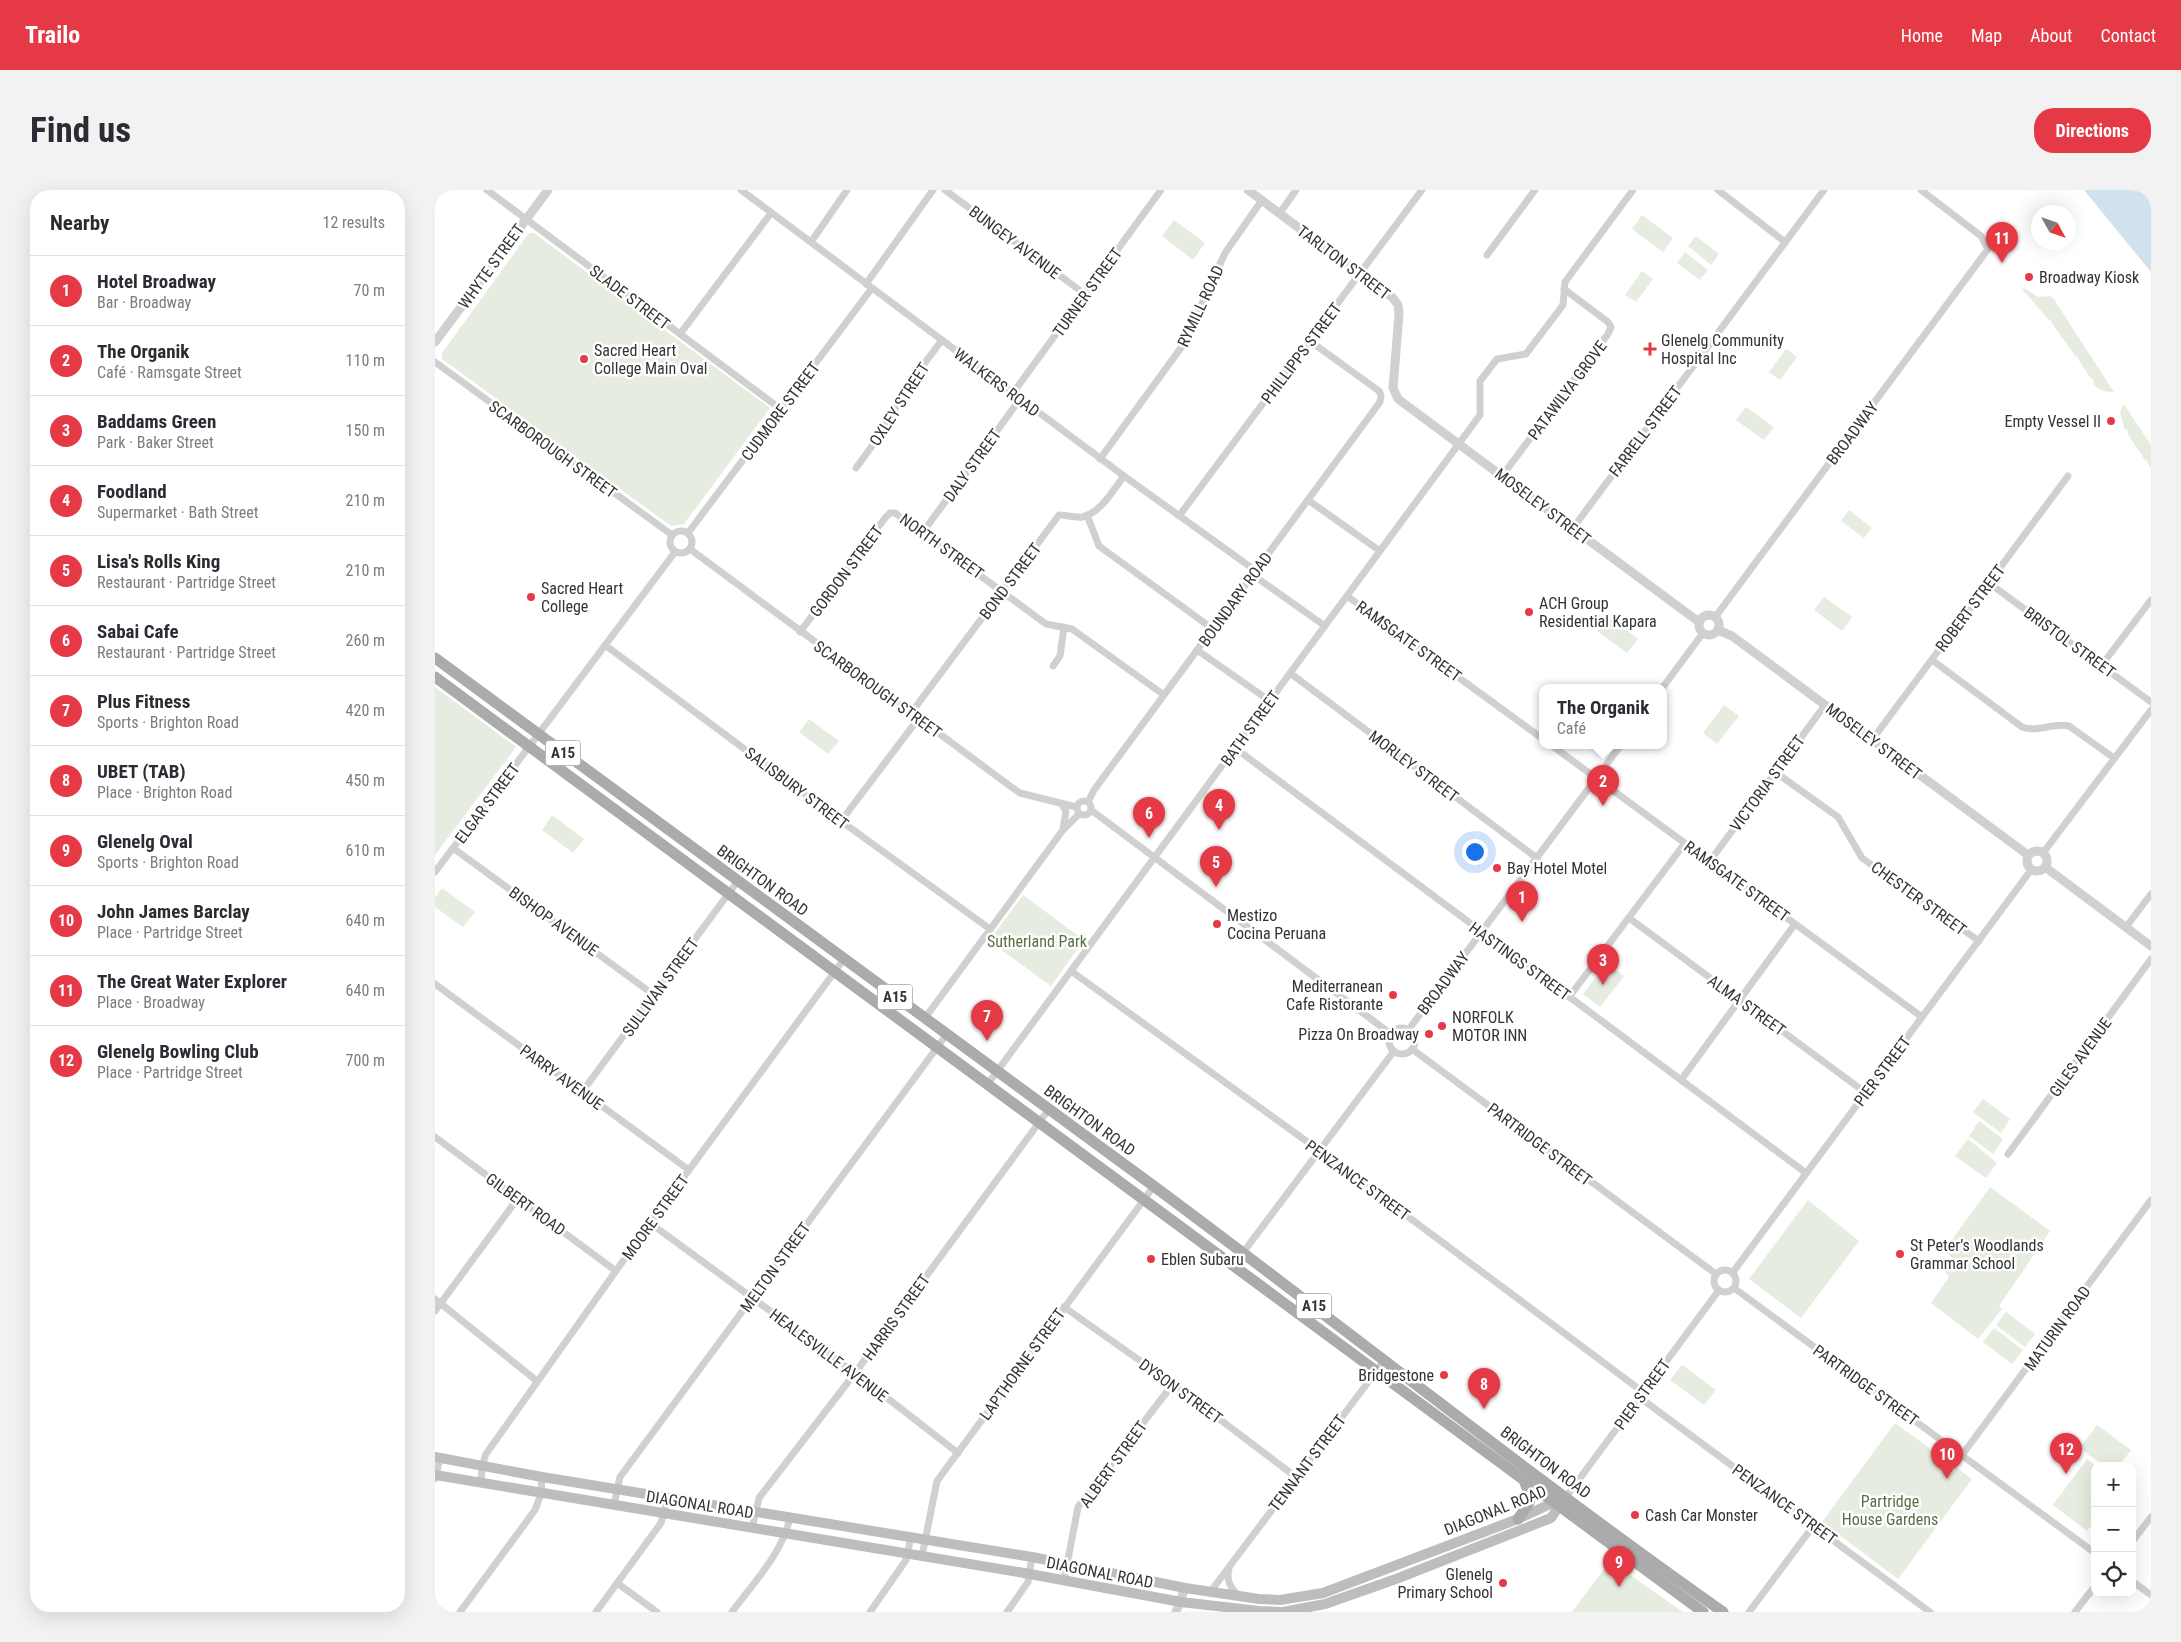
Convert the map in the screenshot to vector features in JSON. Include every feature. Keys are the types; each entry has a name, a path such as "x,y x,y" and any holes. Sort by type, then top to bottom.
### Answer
{"main road":[{"name":"BRIGHTON ROAD","path":"435,658 1319,1309 1380,1366 1524,1481 1687,1594"},
{"name":"BRIGHTON ROAD","path":"435,677 1233,1266 1380,1366 1566,1497 1706,1609 1723,1612"},
{"name":"DIAGONAL ROAD","path":"437,1458 542,1477 1032,1557 1185,1588 1280,1600 1323,1594 1556,1505 1566,1497"},
{"name":"DIAGONAL ROAD","path":"436,1477 481,1482 541,1494 787,1533 1030,1574 1181,1602 1283,1612 1325,1604 1396,1579 1551,1518 1556,1505"},
{"path":"1518,1519 1531,1497 1524,1481"}],"street":[{"name":"SLADE STREET","path":"487,190 782,410"},
{"name":"WHYTE STREET","path":"435,342 547,190"},
{"name":"WALKERS ROAD","path":"741,190 1325,626"},
{"path":"811,242 847,190"},
{"name":"CUDMORE STREET","path":"688,533 782,410 869,286 933,190"},
{"name":"BUNGEY AVENUE","path":"945,190 1086,295"},
{"name":"TURNER STREET","path":"1013,393 1161,190"},
{"name":"TARLTON STREET","path":"1249,190 1393,298 1399,314 1393,388 1395,394 1459,444"},
{"path":"1280,213 1296,190"},
{"name":"PHILLIPPS STREET","path":"1179,516 1422,190"},
{"path":"1487,255 1535,190"},
{"name":"BATH STREET","path":"987,1085 1480,415 1480,381 1497,359 1526,354 1563,305 1565,282 1633,190"},
{"path":"1717,190 1785,242"},
{"name":"FARRELL STREET","path":"1573,528 1824,190"},
{"name":"BROADWAY","path":"1716,616 1988,249 1981,236 1921,190"},
{"name":"RYMILL ROAD","path":"1100,458 1183,345 1225,253 1262,200"},
{"path":"680,334 771,212"},
{"name":"PATAWILYA GROVE","path":"1502,476 1609,334 1611,327 1608,322 1564,289"},
{"name":"OXLEY STREET","path":"856,468 880,435 909,384 942,340"},
{"name":"BOUNDARY ROAD","path":"1088,802 1094,790 1380,402 1381,395 1379,391 1310,341"},
{"name":"SCARBOROUGH STREET","path":"435,362 672,535"},
{"name":"DALY STREET","path":"923,532 1020,399"},
{"name":"MOSELEY STREET","path":"1459,444 1699,622"},
{"path":"1124,476 1102,505 1087,515 1099,546 1213,630"},
{"name":"ROBERT STREET","path":"1873,740 2068,476"},
{"path":"1308,500 1380,551"},
{"name":"NORTH STREET","path":"893,513 898,514 1003,590 1046,624 1072,629 1164,696"},
{"name":"GORDON STREET","path":"800,632 885,518 893,513"},
{"name":"BOND STREET","path":"911,713 1059,514 1080,517 1087,515"},
{"path":"678,531 688,533 692,542 690,548 685,553 675,552 670,546 672,535 678,531"},
{"name":"SCARBOROUGH STREET","path":"690,548 800,632 1020,793 1078,810"},
{"path":"539,735 675,552"},
{"name":"BRISTOL STREET","path":"1989,583 2151,702"},
{"name":"RAMSGATE STREET","path":"1347,596 1539,736"},
{"path":"2101,666 2151,600"},
{"path":"1706,615 1716,616 1719,621 1718,630 1713,634 1703,633 1699,628 1699,622 1706,615"},
{"path":"1053,666 1060,656 1064,627"},
{"name":"MOSELEY STREET","path":"1718,630 1732,636 2028,855"},
{"path":"1665,684 1703,633"},
{"name":"SALISBURY STREET","path":"605,645 841,821 990,929"},
{"path":"1197,650 1270,701"},
{"path":"1932,660 2022,726 2029,729 2062,724 2069,726 2114,758"},
{"name":"MORLEY STREET","path":"1290,673 1537,858"},
{"name":"VICTORIA STREET","path":"1709,861 1825,705"},
{"path":"2043,852 2151,710"},
{"path":"841,821 918,718"},
{"name":"ELGAR STREET","path":"435,872 539,735"},
{"name":"HASTINGS STREET","path":"1235,748 1481,933 1807,1173"},
{"name":"RAMSGATE STREET","path":"1557,749 1922,1017"},
{"name":"BROADWAY","path":"1409,1029 1618,749"},
{"name":"CHESTER STREET","path":"1775,772 1838,817 1862,858 1979,941"},
{"path":"925,1018 1078,810 1081,801 1088,802 1091,810 1391,1034"},
{"path":"1062,804 1066,812 1063,830"},
{"path":"1078,810 1086,815 1091,810"},
{"path":"1569,997 1685,843"},
{"name":"BISHOP AVENUE","path":"453,848 654,995"},
{"path":"2033,851 2043,852 2047,861 2045,867 2040,870 2031,870 2027,865 2028,855 2033,851"},
{"path":"2045,867 2151,946"},
{"name":"PIER STREET","path":"1733,1272 2031,870"},
{"name":"SULLIVAN STREET","path":"582,1092 737,882"},
{"path":"2126,927 2151,894"},
{"name":"ALMA STREET","path":"1629,918 1866,1093"},
{"path":"1681,1080 1795,924"},
{"name":"MOORE STREET","path":"481,1482 482,1466 486,1454 616,1270 844,959"},
{"name":"GILES AVENUE","path":"2008,1154 2151,959"},
{"name":"PENZANCE STREET","path":"1071,971 1320,1151 1930,1612"},
{"name":"PARRY AVENUE","path":"435,984 689,1170"},
{"path":"1397,1029 1409,1029 1414,1036 1413,1048 1401,1054 1394,1051 1389,1043 1391,1034 1397,1029"},
{"name":"MELTON STREET","path":"614,1505 620,1477 947,1034"},
{"name":"PARTRIDGE STREET","path":"1413,1048 1716,1274"},
{"path":"1233,1266 1394,1051"},
{"name":"HARRIS STREET","path":"752,1528 759,1498 855,1373 1049,1109"},
{"name":"GILBERT ROAD","path":"435,1137 616,1270"},
{"name":"LAPTHORNE STREET","path":"922,1556 937,1481 1063,1307 1154,1186"},
{"path":"435,1311 438,1301 518,1198"},
{"name":"MATURIN ROAD","path":"1963,1455 2151,1200"},
{"name":"HEALESVILLE AVENUE","path":"650,1223 855,1373 958,1453"},
{"path":"1722,1270 1733,1272 1736,1278 1734,1288 1729,1292 1719,1290 1714,1281 1716,1274 1722,1270"},
{"name":"PARTRIDGE STREET","path":"1734,1288 2094,1552"},
{"name":"PIER STREET","path":"1566,1497 1719,1290"},
{"path":"438,1301 537,1381"},
{"name":"DYSON STREET","path":"1063,1307 1173,1384 1296,1477"},
{"name":"TENNANT STREET","path":"1211,1591 1380,1366"},
{"name":"ALBERT STREET","path":"1064,1580 1079,1507 1173,1384"},
{"path":"436,1477 437,1458"},
{"path":"460,1612 535,1510 541,1494 542,1477"},
{"path":"596,1612 661,1523 665,1514 667,1497"},
{"path":"732,1612 787,1533 790,1517"},
{"path":"2136,1537 2151,1517"},
{"path":"1749,1612 1814,1525"},
{"path":"870,1612 901,1569 908,1554 911,1537"},
{"path":"1007,1612 1027,1582 1032,1557"},
{"path":"1230,1565 1228,1575 1230,1588 1238,1596"},
{"path":"617,1582 657,1612"},
{"path":"2136,1584 2151,1595"},
{"path":"1176,1612 1185,1588"},
{"path":"2075,1612 2091,1591"},
{"path":"1164,1599 1169,1602 1171,1612"}],"green space":[{"path":"1642,215 1673,238 1663,252 1632,229"},
{"path":"1174,220 1205,243 1193,260 1162,236"},
{"path":"529,233 534,233 770,408 684,524 671,526 442,359 442,353"},
{"path":"1696,236 1719,254 1711,265 1688,246"},
{"path":"1685,252 1708,270 1700,280 1677,263"},
{"path":"1642,271 1653,279 1636,302 1625,295"},
{"path":"2024,288 2038,297 2050,296 2053,298 2114,392 2103,390 2094,385 2093,378 2091,379 2078,356 2076,357 2051,322 2051,319 2049,320 2022,289"},
{"path":"1786,349 1797,357 1780,380 1769,372"},
{"path":"2123,405 2151,445 2151,468 2127,433 2127,429 2125,430 2120,412"},
{"path":"1746,407 1774,427 1764,440 1736,420"},
{"path":"1849,510 1872,528 1864,538 1841,521"},
{"path":"1824,597 1852,617 1842,631 1814,610"},
{"path":"1608,616 1638,639 1627,653 1597,631"},
{"path":"435,687 516,747 435,855"},
{"path":"1724,705 1739,716 1717,744 1703,733"},
{"path":"809,719 839,741 828,754 799,732"},
{"path":"552,815 584,839 573,853 542,830"},
{"path":"442,888 475,912 463,927 435,907 435,897"},
{"name":"Sutherland Park","path":"1023,895 1084,940 1051,986 989,941"},
{"path":"1607,963 1624,976 1600,1007 1583,994"},
{"path":"1983,1099 2010,1119 2001,1133 1973,1112"},
{"path":"1979,1121 2003,1139 1993,1154 1969,1136"},
{"path":"1968,1139 1997,1163 1986,1178 1955,1156"},
{"path":"1990,1187 2050,1231 1999,1306 2002,1309 1978,1339 1931,1303 1949,1277 1945,1272 1955,1260 1944,1251"},
{"path":"1808,1200 1859,1241 1801,1318 1749,1279"},
{"path":"2006,1312 2035,1334 2025,1347 1996,1325"},
{"path":"1994,1328 2023,1350 2012,1364 1983,1342"},
{"path":"1682,1365 1716,1390 1704,1405 1670,1380"},
{"name":"Partridge House Gardens","path":"1895,1423 1972,1479 1898,1579 1822,1522"},
{"path":"2097,1425 2131,1450 2122,1462 2099,1462 2080,1448"},
{"path":"2087,1459 2091,1462 2091,1526 2087,1531 2053,1505"},
{"path":"1610,1561 1683,1612 1572,1612"}],"water":[{"path":"2084,190 2151,190 2151,272"}],"place":[{"name":"The Great Water Explorer","path":"2002,263"},
{"name":"Broadway Kiosk","path":"2029,277"},
{"name":"Glenelg Community Hospital Inc","path":"1650,349"},
{"name":"Sacred Heart College Main Oval","path":"584,359"},
{"name":"Empty Vessel II","path":"2111,421"},
{"name":"Sacred Heart College","path":"531,597"},
{"name":"ACH Group Residential Kapara","path":"1529,612"},
{"name":"The Organik","path":"1603,806"},
{"name":"Foodland","path":"1219,830"},
{"name":"Sabai Cafe","path":"1149,838"},
{"name":"Bay Hotel Motel","path":"1497,868"},
{"name":"Lisa's Rolls King","path":"1216,887"},
{"name":"Hotel Broadway","path":"1522,922"},
{"name":"Mestizo Cocina Peruana","path":"1217,924"},
{"name":"Baddams Green","path":"1603,985"},
{"name":"Mediterranean Cafe Ristorante","path":"1393,995"},
{"name":"NORFOLK MOTOR INN","path":"1442,1026"},
{"name":"Pizza On Broadway","path":"1429,1034"},
{"name":"Plus Fitness","path":"987,1041"},
{"name":"St Peter’s Woodlands Grammar School","path":"1900,1254"},
{"name":"Eblen Subaru","path":"1151,1259"},
{"name":"Bridgestone","path":"1444,1375"},
{"name":"UBET (TAB)","path":"1484,1409"},
{"name":"Glenelg Bowling Club","path":"2066,1474"},
{"name":"John James Barclay","path":"1947,1479"},
{"name":"Cash Car Monster","path":"1635,1515"},
{"name":"Glenelg Primary School","path":"1503,1583"},
{"name":"Glenelg Oval","path":"1619,1587"}]}
